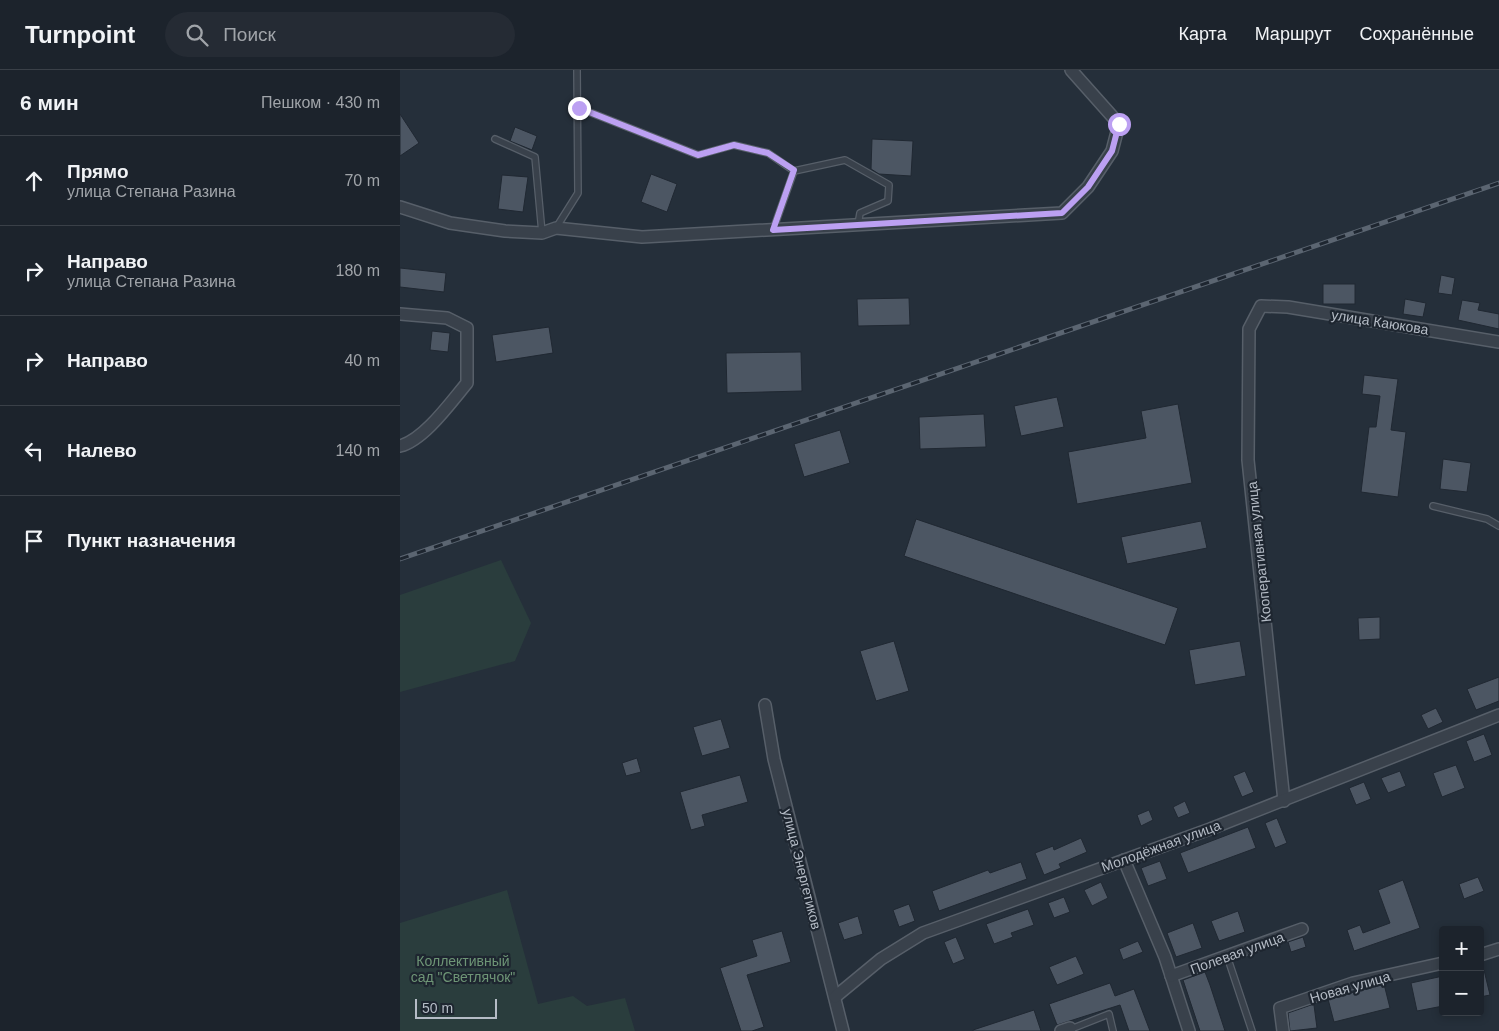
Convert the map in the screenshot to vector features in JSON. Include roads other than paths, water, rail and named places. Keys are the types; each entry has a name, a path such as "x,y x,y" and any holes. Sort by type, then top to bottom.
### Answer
{"street":[{"path":"400,207 450,223 505,231 542,233 556,228 642,237 1062,213 1088,187 1112,151 1119,124 1071,70"},
{"name":"улица Каюкова","path":"1261,306 1297,309 1499,342"},
{"name":"Кооперативная улица","path":"1261,306 1249,329 1248,460 1284,801"},
{"path":"400,314 447,318 467,328 467,383 439,416 409,444 400,446"},
{"name":"улица Энергетиков","path":"765,706 774,759 843,1031"},
{"name":"Молодёжная улица","path":"835,997 881,959 923,933 1284,801 1499,715"},
{"path":"1124,860 1171,976 1189,1031"},
{"name":"Полевая улица","path":"1171,976 1302,930"},
{"path":"1484,954 1499,949"},
{"name":"Новая улица","path":"1283,1031 1280,1008 1353,983 1439,964"}],"lane":[{"path":"556,228 578,193 579,108 577,70"},
{"path":"579,108 698,155 734,145 768,153 794,170 845,160 889,185 888,201 860,213 858,225"},
{"path":"495,139 535,157 542,233"},
{"path":"773,230 794,170"},
{"path":"1433,506 1487,519 1499,526"},
{"path":"1227,956 1252,1031"},
{"path":"1068,1030 1109,1014 1113,1031"}],"railway":[{"path":"400,559 1499,183"}],"park label":[{"name":"Коллективный сад \"Светлячок\"","path":"463,970"}]}
